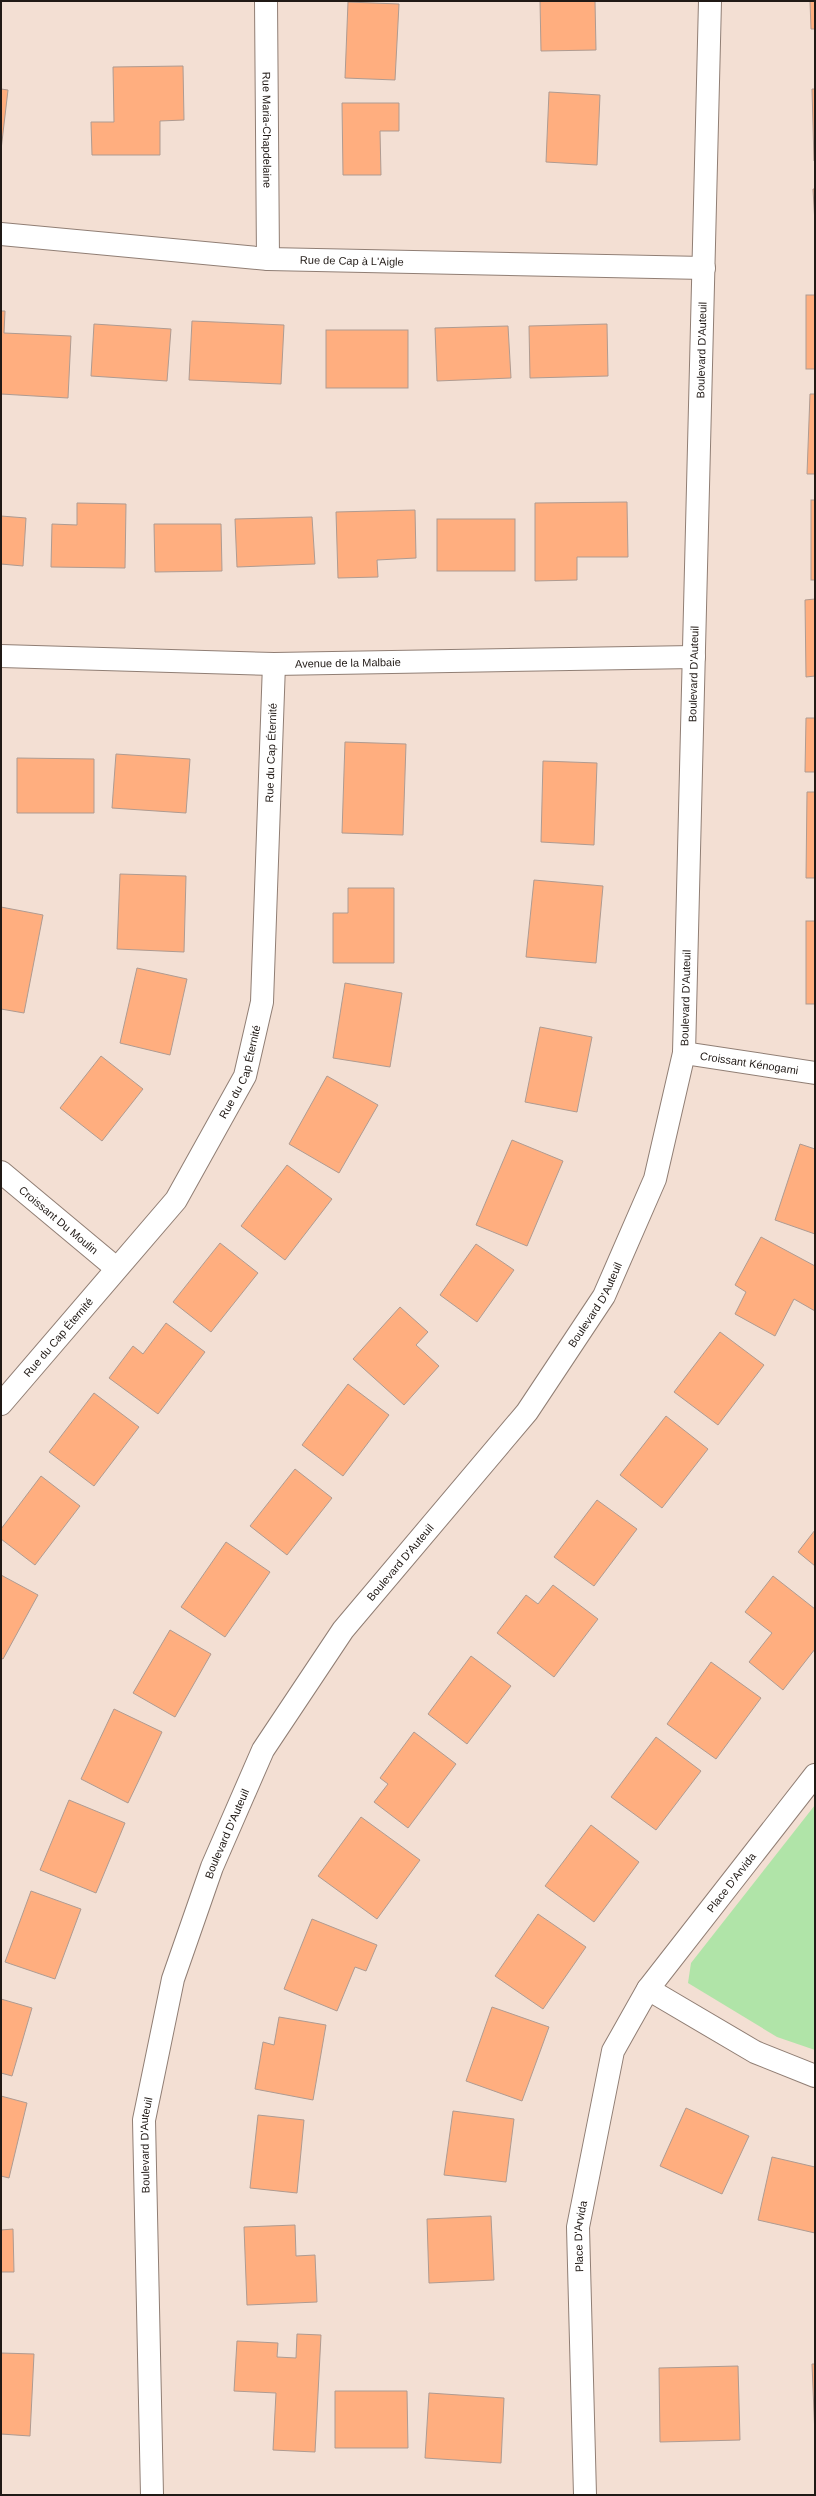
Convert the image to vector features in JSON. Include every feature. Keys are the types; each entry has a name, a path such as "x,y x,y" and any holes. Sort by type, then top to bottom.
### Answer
{"street":[{"name":"Rue Maria-Chapdelaine","path":"266,1 268,259"},
{"name":"Boulevard D'Auteuil","path":"152,2495 144,2120 173,1979 212,1867 263,1750 343,1630 527,1412 604,1296 654,1179 684,1053 710,1"},
{"name":"Rue de Cap à L'Aigle","path":"1,234 268,259 704,268"},
{"name":"Avenue de la Malbaie","path":"1,656 274,664 694,657"},
{"name":"Rue du Cap Éternité","path":"1,1404 116,1268 176,1200 245,1076 262,1002 274,664"},
{"name":"Croissant Kénogami","path":"684,1053 815,1073"},
{"name":"Croissant Du Moulin","path":"1,1172 116,1268"},
{"name":"Place D'Arvida","path":"585,2495 578,2227 613,2051 648,1990 815,1775"},
{"path":"648,1990 755,2052 815,2076"}],"green space":[{"path":"815,1805 815,2050 777,2037 688,1983 691,1963"}],"building":[{"path":"540,1 595,1 596,50 541,51"},
{"path":"810,1 815,1 815,29 811,29"},
{"path":"348,2 399,4 395,80 345,78"},
{"path":"183,66 184,120 160,121 160,155 92,155 91,122 114,122 113,67"},
{"path":"1,89 8,90 1,150"},
{"path":"812,89 815,89 815,161 814,161"},
{"path":"549,92 600,95 597,165 546,162"},
{"path":"342,103 399,103 399,131 380,131 381,175 343,175"},
{"path":"813,189 815,189 815,224"},
{"path":"806,295 815,295 815,369 806,369"},
{"path":"1,311 5,311 4,333 71,336 68,398 1,394"},
{"path":"192,321 284,325 281,384 189,380"},
{"path":"94,324 171,329 167,381 91,376"},
{"path":"607,324 608,376 530,378 529,326"},
{"path":"508,326 511,378 437,381 435,328"},
{"path":"326,330 408,330 408,388 326,388"},
{"path":"810,394 815,394 815,474 807,474"},
{"path":"811,500 815,500 815,580 811,580"},
{"path":"627,502 628,557 577,557 577,580 535,581 535,503"},
{"path":"77,503 126,504 125,568 51,567 52,524 77,525"},
{"path":"415,510 416,558 377,560 378,577 338,578 336,512"},
{"path":"1,516 26,518 23,566 1,564"},
{"path":"312,517 315,564 237,567 235,519"},
{"path":"437,519 515,519 515,571 437,571"},
{"path":"154,524 221,524 222,571 155,572"},
{"path":"815,599 815,676 806,677 805,600"},
{"path":"806,718 815,718 815,772 805,772"},
{"path":"345,742 406,744 403,835 342,833"},
{"path":"116,754 190,759 186,813 112,808"},
{"path":"17,758 94,759 94,813 17,813"},
{"path":"543,761 597,763 594,845 541,842"},
{"path":"807,792 815,792 815,878 806,878"},
{"path":"120,874 186,876 184,952 117,949"},
{"path":"534,880 603,886 596,963 526,957"},
{"path":"348,888 394,888 394,963 333,963 333,913 348,913"},
{"path":"1,907 43,915 24,1013 1,1009"},
{"path":"806,921 815,921 815,1004 806,1004"},
{"path":"137,968 187,979 170,1055 120,1043"},
{"path":"345,983 402,993 390,1067 333,1058"},
{"path":"540,1027 592,1037 577,1112 525,1102"},
{"path":"101,1056 143,1089 102,1141 60,1108"},
{"path":"327,1076 378,1105 339,1173 289,1144"},
{"path":"512,1140 563,1161 527,1246 476,1225"},
{"path":"800,1144 815,1149 815,1234 775,1220"},
{"path":"287,1165 332,1199 285,1260 241,1226"},
{"path":"761,1237 815,1266 815,1311 794,1299 775,1336 735,1314 746,1292 735,1285"},
{"path":"220,1243 258,1273 211,1332 173,1302"},
{"path":"476,1244 514,1270 477,1322 440,1295"},
{"path":"400,1307 428,1332 416,1345 439,1366 404,1405 353,1359"},
{"path":"166,1323 205,1352 158,1414 109,1378 133,1346 143,1354"},
{"path":"720,1332 764,1365 718,1425 674,1392"},
{"path":"348,1384 389,1415 343,1476 302,1445"},
{"path":"94,1393 139,1427 94,1486 49,1452"},
{"path":"666,1416 708,1449 662,1508 620,1475"},
{"path":"295,1469 332,1498 287,1555 250,1526"},
{"path":"41,1476 80,1506 35,1565 1,1539 1,1529"},
{"path":"597,1500 637,1529 594,1586 554,1557"},
{"path":"815,1530 815,1566 798,1552"},
{"path":"226,1542 270,1572 225,1637 181,1607"},
{"path":"1,1575 38,1595 3,1659 1,1658"},
{"path":"773,1576 815,1609 815,1649 783,1690 749,1662 772,1633 745,1612"},
{"path":"553,1585 598,1619 554,1677 497,1633 526,1595 538,1604"},
{"path":"170,1630 211,1654 175,1717 133,1693"},
{"path":"471,1656 511,1686 467,1744 428,1714"},
{"path":"711,1662 761,1698 716,1759 667,1724"},
{"path":"114,1709 162,1732 128,1803 81,1779"},
{"path":"414,1732 456,1764 408,1828 374,1802 388,1784 380,1778"},
{"path":"656,1737 701,1771 656,1830 611,1797"},
{"path":"69,1800 125,1823 96,1893 40,1870"},
{"path":"361,1817 420,1860 377,1919 318,1876"},
{"path":"591,1825 639,1862 594,1922 545,1886"},
{"path":"31,1891 81,1909 55,1979 5,1962"},
{"path":"538,1914 586,1947 543,2009 495,1976"},
{"path":"312,1919 377,1945 366,1971 355,1967 337,2011 284,1989"},
{"path":"1,1999 32,2008 12,2076 1,2073"},
{"path":"492,2007 549,2027 522,2101 466,2081"},
{"path":"279,2017 326,2025 313,2100 255,2089 263,2042 274,2045"},
{"path":"1,2096 27,2103 9,2178 1,2176"},
{"path":"686,2108 749,2136 722,2194 660,2166"},
{"path":"453,2111 514,2119 506,2182 444,2175"},
{"path":"258,2115 304,2120 297,2193 250,2188"},
{"path":"772,2157 815,2167 815,2233 758,2220"},
{"path":"491,2216 494,2280 429,2283 427,2219"},
{"path":"295,2225 296,2256 315,2255 317,2302 247,2305 244,2227"},
{"path":"13,2229 14,2272 1,2272 1,2230"},
{"path":"297,2334 321,2335 315,2452 273,2450 276,2393 234,2391 237,2341 278,2343 277,2357 296,2358"},
{"path":"1,2353 34,2354 30,2436 1,2434"},
{"path":"812,2364 815,2364 815,2436"},
{"path":"738,2366 740,2440 660,2442 659,2368"},
{"path":"335,2391 407,2391 408,2448 335,2448"},
{"path":"429,2393 504,2398 501,2463 425,2458"}]}
